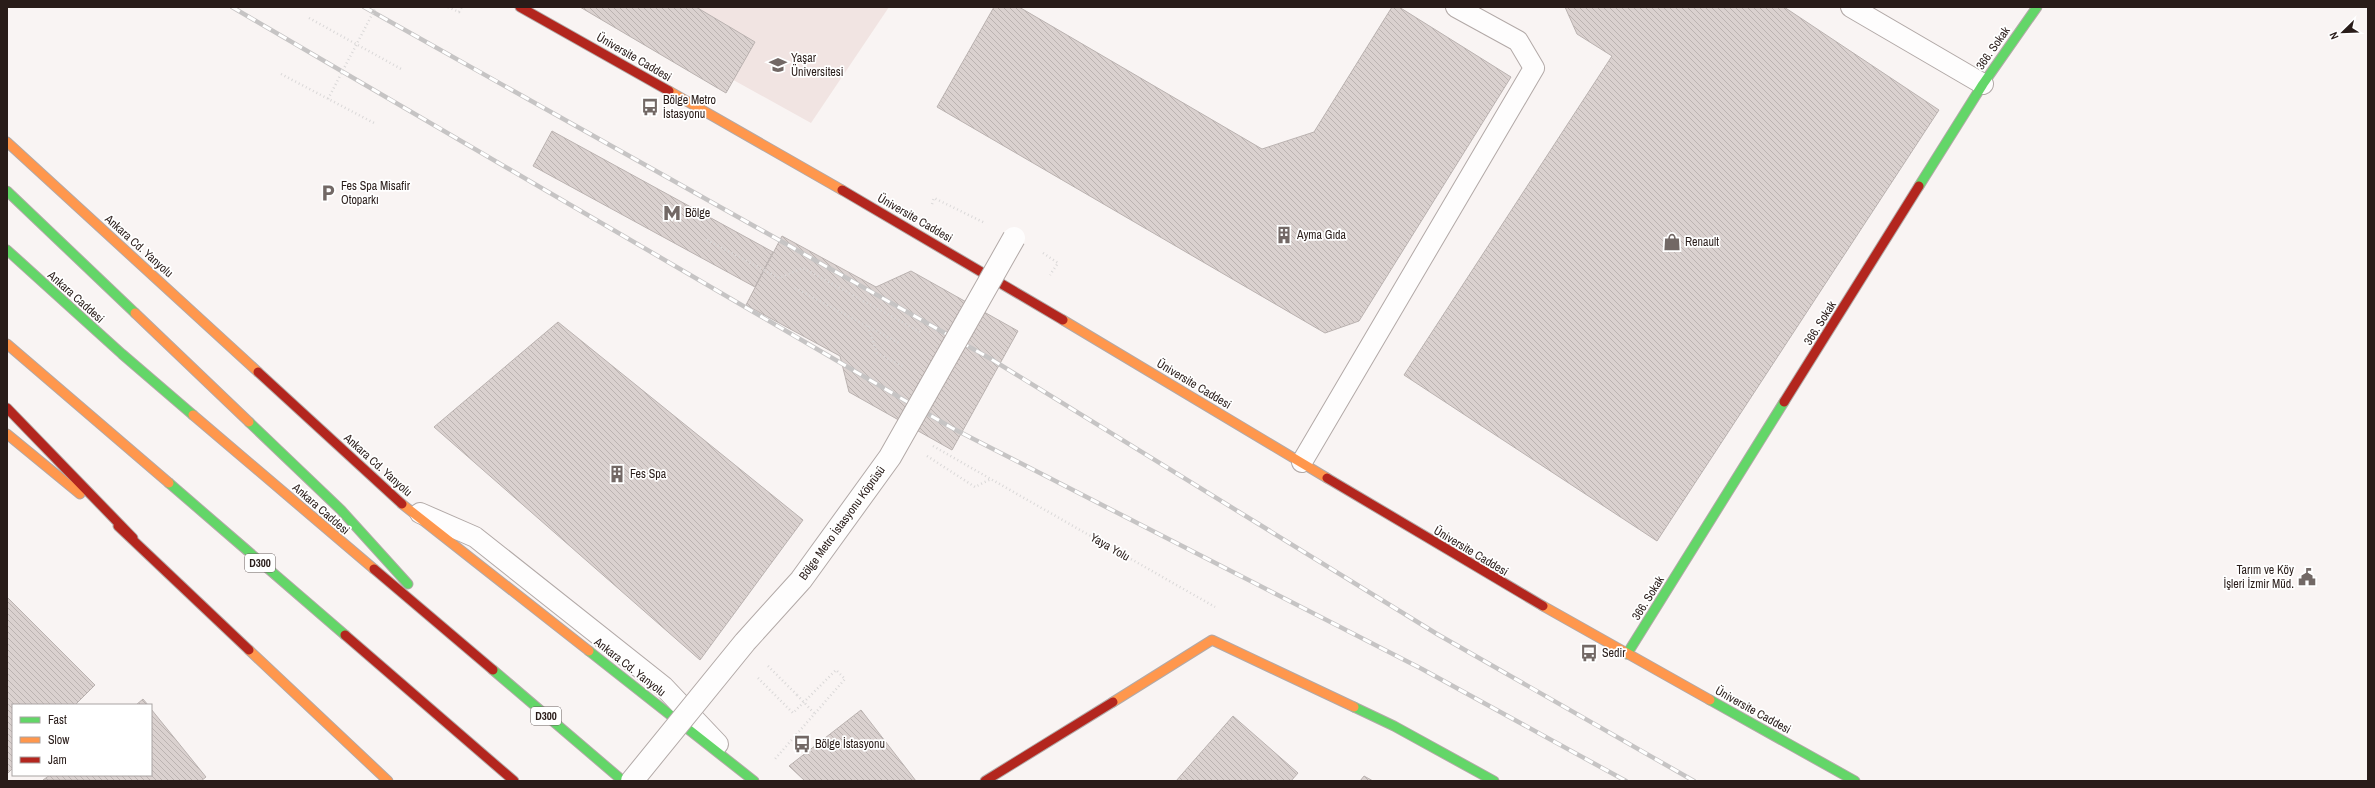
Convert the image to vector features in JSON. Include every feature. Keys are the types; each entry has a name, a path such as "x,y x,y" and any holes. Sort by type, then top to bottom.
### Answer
{"main road":[{"name":"Üniversite Caddesi","path":"520,7 920,234 1503,584 1855,781"},
{"name":"366. Sokak","path":"1627,654 1983,84 2037,7"},
{"name":"Ankara Cd. Yanyolu","path":"7,142 406,507"},
{"path":"7,191 341,510 469,651"},
{"name":"Ankara Caddesi","path":"7,250 122,354 623,781"},
{"name":"D300","path":"7,344 514,781"},
{"path":"7,408 133,538 388,781"},
{"path":"7,434 133,538"},
{"path":"985,781 1212,640 1394,726 1494,781"}],"street":[{"name":"Bölge Metro İstasyonu Köprüsü","path":"632,781 744,642 801,580 890,457 931,382 1014,238"}],"lane":[{"path":"1302,462 1534,68 1518,41 1456,7"},
{"path":"1851,7 1983,84"},
{"path":"406,507 475,537 663,686 750,777"}],"path":[{"path":"328,99 376,7"},
{"path":"448,7 460,12 462,7"},
{"path":"309,18 403,70"},
{"path":"281,74 374,123"},
{"path":"953,206 991,226"},
{"path":"707,240 779,278 803,268 950,349"},
{"path":"795,288 901,344"},
{"path":"868,326 878,353 931,382"},
{"name":"Yaya Yolu","path":"930,444 1217,608 1212,640"},
{"path":"924,455 974,487 991,479"},
{"path":"767,664 814,713"},
{"path":"752,672 793,713 836,670 845,679 792,737"}],"shaded area":[{"name":"Yaşar Üniversitesi","path":"602,7 889,7 811,123"}],"building":[{"path":"580,7 696,7 755,42 726,93"},
{"name":"Ayma Gıda","path":"994,7 1019,7 1262,149 1314,132 1392,7 1399,7 1511,77 1359,321 1325,333 937,107"},
{"name":"Renault","path":"1565,7 1784,7 1939,110 1657,541 1404,375 1612,56 1577,34"},
{"path":"552,131 773,252 755,287 533,166"},
{"path":"782,236 876,287 911,271 1018,331 952,450 849,392 840,356 746,305"},
{"name":"Fes Spa","path":"558,322 803,520 700,660 434,427"},
{"path":"7,597 95,685 76,704 12,704 12,769 7,774"},
{"path":"143,699 147,704 137,704"},
{"path":"152,710 206,777 201,781 43,780 49,776 152,776"},
{"path":"861,710 916,781 805,781 789,766"},
{"path":"1233,716 1298,773 1291,781 1176,781"},
{"path":"1364,776 1373,781 1360,781"}],"railway":[{"path":"232,7 952,428 1422,669 1626,781"},
{"path":"364,7 991,359 1437,634 1694,781"}],"traffic: fast":[{"path":"1919,186 1983,84 2037,7"},
{"path":"7,191 135,313"},
{"path":"7,250 122,354 193,415"},
{"path":"1627,654 1784,402"},
{"path":"249,422 341,510 408,584"},
{"path":"169,483 345,635"},
{"path":"589,651 754,781"},
{"path":"493,670 623,781"},
{"path":"1710,700 1855,781"},
{"path":"1354,707 1394,726 1494,781"}],"traffic: slow":[{"path":"669,91 842,190"},
{"path":"7,142 258,372"},
{"path":"135,313 249,422"},
{"path":"1063,320 1327,478"},
{"path":"7,344 169,483"},
{"path":"193,415 374,569"},
{"path":"7,434 80,494"},
{"path":"402,504 589,651"},
{"path":"1543,606 1710,700"},
{"path":"1113,702 1212,640 1354,707"},
{"path":"249,650 388,781"}],"traffic: jam":[{"path":"520,7 669,91"},
{"path":"1784,402 1919,186"},
{"path":"842,190 1063,320"},
{"path":"258,372 402,504"},
{"path":"7,408 133,538"},
{"path":"1327,478 1543,606"},
{"path":"118,526 249,650"},
{"path":"374,569 493,670"},
{"path":"345,635 514,781"},
{"path":"985,781 1113,702"}],"place":[{"name":"Yaşar Üniversitesi","path":"778,65"},
{"name":"Bölge Metro İstasyonu","path":"650,107"},
{"name":"Fes Spa Misafir Otoparkı","path":"328,193"},
{"name":"Bölge","path":"672,213"},
{"name":"Ayma Gıda","path":"1284,235"},
{"name":"Renault","path":"1672,242"},
{"name":"Fes Spa","path":"617,474"},
{"name":"Tarım ve Köy İşleri İzmir Müd.","path":"2307,577"},
{"name":"Sedir","path":"1589,653"},
{"name":"Bölge İstasyonu","path":"802,744"}]}
